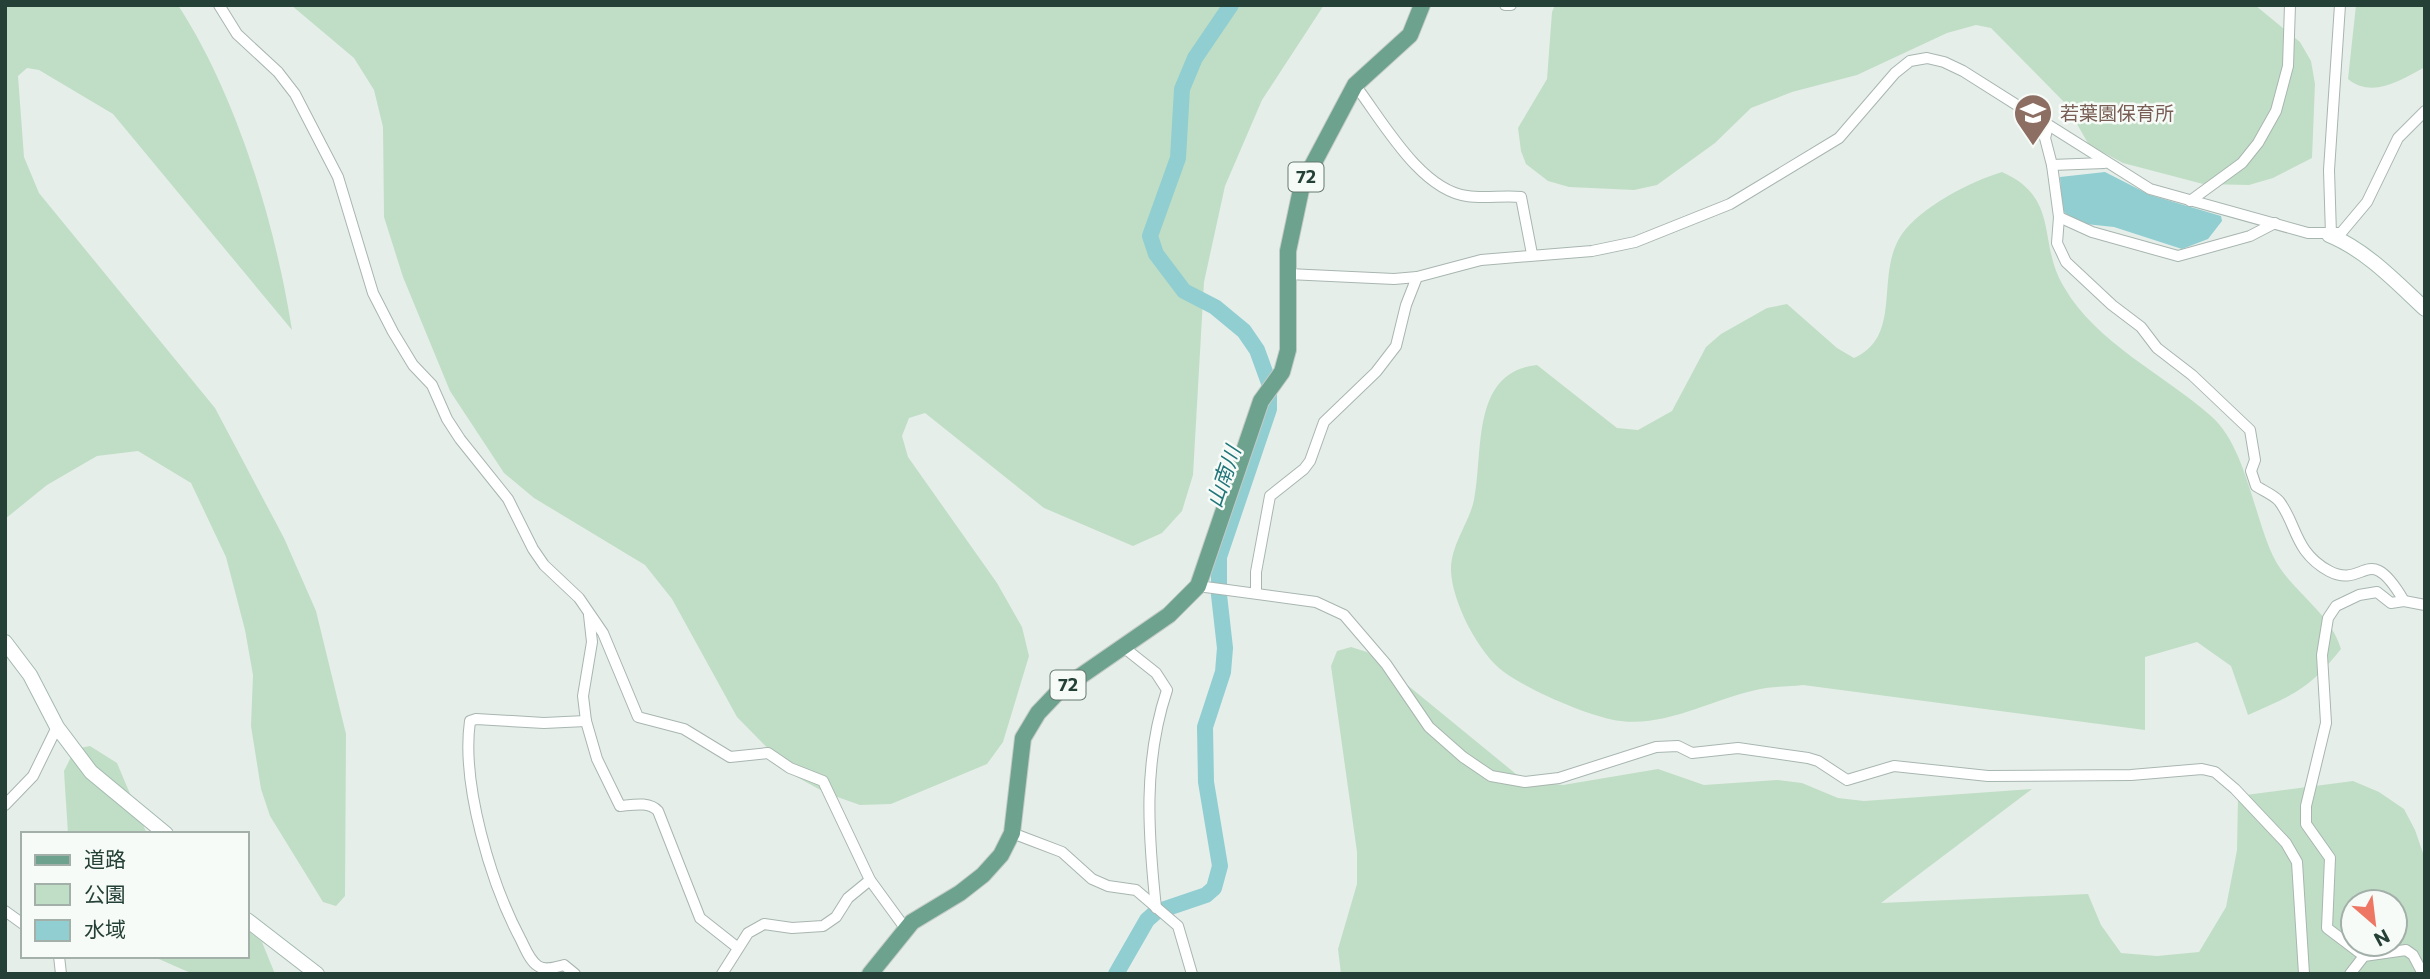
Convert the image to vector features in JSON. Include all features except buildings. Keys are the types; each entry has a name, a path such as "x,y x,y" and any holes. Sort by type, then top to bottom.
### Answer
{"main road":[{"name":"72","path":"870,974 905,928 983,875 1001,855 1012,833 1023,738 1038,713 1059,691 1169,615 1198,586 1270,387 1282,372 1288,350 1288,274 1293,217 1302,185 1355,85 1410,36 1422,5"}],"street":[{"path":"219,5 237,34 278,72 295,94 324,146 355,225 373,293 393,332 413,365 432,386 460,439 508,499 533,549 588,610 603,633 626,681 638,718 684,729 730,757 768,753 790,768 823,781 870,880 905,928"},
{"path":"1505,5 1511,5"},
{"path":"2190,201 2242,163 2259,143 2276,111 2288,66 2290,5"},
{"path":"2330,235 2329,170 2340,5"},
{"path":"1288,274 1394,279 1418,277 1481,260 1592,251 1635,242 1730,204 1839,138 1895,73 1910,61 1927,58 1944,62 2150,189 2308,233 2341,233 2367,202 2398,138 2425,111"},
{"path":"1355,85 1395,140 1429,178 1452,192 1468,197 1521,197 1532,254"},
{"path":"2048,126 2045,138 2052,165 2059,217 2057,243 2066,262 2112,305 2141,327 2157,348 2192,375 2250,430 2255,460 2251,471 2256,486 2278,500 2297,542 2326,570 2341,575 2374,568 2385,573 2404,601"},
{"path":"2052,165 2104,163"},
{"path":"2059,217 2092,232 2178,256 2250,236 2275,223"},
{"path":"2330,235 2369,258 2425,309"},
{"path":"1256,593 1256,572 1270,496 1304,468 1310,460 1324,422 1376,372 1396,346 1406,305 1418,277"},
{"path":"1198,586 1316,602 1344,615 1386,664 1429,727 1463,758 1492,776 1525,782 1559,778 1656,747 1678,746 1692,753 1738,748 1808,758 1818,761 1847,780 1894,766 1988,776 2131,775 2202,769 2215,772 2235,789 2286,843 2297,862 2304,974"},
{"path":"2339,937 2327,928 2330,858 2306,824 2305,806 2326,723 2322,655 2328,618 2336,606 2359,595 2377,592 2391,603 2404,601 2425,605"},
{"path":"588,610 592,642 583,696 586,721 597,759 620,806 654,807 657,811 701,918 738,948"},
{"path":"5,642 30,675 57,727 91,772 164,832"},
{"path":"1122,646 1156,673 1167,690 1156,724 1148,792 1156,908"},
{"path":"575,974 564,965 545,969 536,965 513,925 490,868 472,781 468,735 470,721 476,719 544,723 586,721"},
{"path":"5,805 33,776 57,727"},
{"path":"1012,833 1062,852 1092,878 1108,886 1136,890 1178,926 1192,974"},
{"path":"722,974 748,933 764,924 792,928 823,926 836,917 848,898 870,880"},
{"path":"5,911 21,923"},
{"path":"248,921 317,974"},
{"path":"2409,952 2423,974"},
{"path":"2350,974 2362,958"}],"green space":[{"path":"5,5 178,5 199,41 236,120 264,204 292,330 113,114 39,70 27,68 18,76 24,157 39,193 215,408 284,538 316,611 346,734 345,896 336,906 323,902 270,816 261,789 251,726 253,675 245,630 226,557 191,483 138,451 97,456 47,485 5,519"},
{"path":"291,5 1324,5 1262,100 1225,186 1204,282 1193,475 1182,511 1162,533 1133,546 1044,508 925,413 909,418 902,436 908,457 997,583 1022,627 1029,656 1003,742 987,764 891,804 860,805 826,793 795,776 737,717 672,599 645,565 534,498 504,473 450,391 403,277 384,217 383,127 374,90 354,58"},
{"path":"1555,5 2255,5 2300,42 2311,61 2315,84 2312,158 2273,178 2249,185 2203,184 2123,163 2089,145 2065,103 1991,28 1976,25 1947,33 1857,75 1792,92 1751,108 1715,143 1657,185 1634,190 1569,187 1548,181 1526,164 1518,128 1547,79 1552,12"},
{"path":"2356,5 2425,5 2425,67 2396,82 2377,87 2357,85 2348,79"},
{"path":"2002,172 2033,195 2045,223 2056,270 2078,307 2113,342 2193,401 2223,429 2241,462 2273,556 2289,580 2319,612 2336,636 2341,649 2319,674 2300,690 2248,715 2231,666 2197,642 2145,657 2145,730 1803,685 1756,690 1655,720 1621,721 1594,715 1544,695 1495,664 1468,626 1456,597 1451,562 1472,509 1484,417 1490,398 1500,382 1515,371 1537,365 1617,428 1638,430 1672,411 1706,347 1721,334 1767,308 1787,304 1837,348 1854,358 1869,348 1879,335 1884,320 1890,267 1902,234 1921,214 1948,196"},
{"path":"1351,647 1367,652 1516,774 1536,782 1563,785 1658,769 1704,785 1777,780 1802,783 1838,798 1864,801 2032,789 1881,903 2088,894 2101,925 2121,953 2157,956 2199,952 2226,907 2237,850 2238,796 2353,781 2379,792 2404,809 2415,830 2425,859 2425,974 1341,974 1338,949 1357,884 1357,852 1331,666 1337,651"},
{"path":"90,746 117,763 146,832 68,832 64,771 75,749"},
{"path":"248,931 262,942 275,974 193,974 157,958 248,958"}],"water":[{"path":"2105,172 2150,195 2221,216 2222,221 2208,239 2182,249 2114,227 2076,223 2062,210 2060,177"}],"waterway":[{"name":"山南川","path":"1116,974 1147,920 1156,912 1206,895 1214,888 1220,866 1206,782 1205,727 1223,672 1225,648 1219,595 1219,557 1269,409 1269,383 1257,350 1244,331 1215,307 1184,291 1156,254 1150,236 1178,158 1182,89 1195,58 1231,5"}],"place":[{"name":"若葉園保育所","path":"2033,147"}]}
